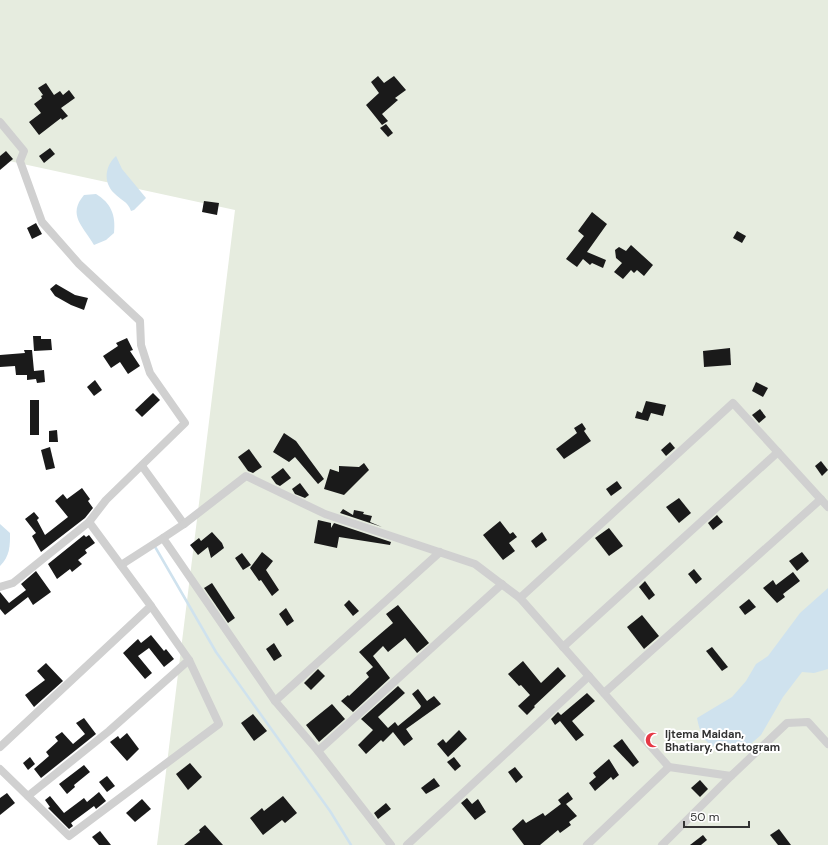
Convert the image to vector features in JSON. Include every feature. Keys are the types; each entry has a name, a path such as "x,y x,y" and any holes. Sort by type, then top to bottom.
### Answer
{"street":[{"path":"0,122 24,151 20,161 42,222 79,264 140,321 141,345 150,372 185,423 106,500 89,522 13,583 0,587"},
{"path":"520,598 733,403 828,507"},
{"path":"563,647 778,452"},
{"path":"142,466 184,524"},
{"path":"121,565 184,524 246,476 325,514 475,564 520,598 669,768 731,776"},
{"path":"604,693 821,499"},
{"path":"0,769 69,836 219,724 189,660 89,522"},
{"path":"163,538 275,701 318,752 391,845"},
{"path":"275,701 440,552"},
{"path":"318,752 502,584"},
{"path":"0,747 151,606"},
{"path":"28,796 109,731 189,660"},
{"path":"407,845 589,676"},
{"path":"662,845 787,723 808,722 828,744"},
{"path":"588,845 669,768"}],"shaded area":[{"path":"0,0 828,0 828,845 157,845 235,210 0,159"}],"water":[{"path":"116,156 122,169 146,198 134,210 131,211 128,205 110,189 108,184 108,169 112,160"},
{"path":"96,194 105,201 111,210 114,221 114,233 106,240 94,245 78,220 77,209 79,202 84,195"},
{"path":"0,524 10,533 8,555 0,566"},
{"path":"828,588 828,669 814,673 802,672 783,697 761,735 746,748 727,749 712,746 703,736 697,718 732,697 746,681 756,664 768,656 800,613"}],"building":[{"path":"378,76 384,83 394,76 406,90 395,98 398,100 382,114 388,121 382,125 366,105 379,93 371,82"},
{"path":"46,83 54,95 60,91 63,95 69,90 75,98 61,108 68,116 62,120 61,118 39,135 29,122 41,113 34,104 42,98 41,96 43,95 38,88"},
{"path":"386,124 393,133 388,137 380,128"},
{"path":"50,148 55,154 44,163 39,156"},
{"path":"6,151 13,159 0,170 0,156"},
{"path":"204,201 219,203 217,215 202,212"},
{"path":"592,212 607,224 587,252 606,260 603,268 592,263 590,265 583,259 577,267 566,259 584,236 578,231"},
{"path":"36,223 42,234 32,239 27,228"},
{"path":"737,231 746,236 742,243 733,238"},
{"path":"631,245 653,265 644,276 637,270 634,273 631,270 623,279 614,272 622,263 616,258 615,250 619,247 626,251"},
{"path":"56,284 75,295 88,298 84,310 55,296 50,289"},
{"path":"33,336 41,336 41,339 51,339 52,350 34,351"},
{"path":"127,338 133,350 130,351 140,366 128,374 120,362 111,368 103,356 118,346 116,343"},
{"path":"730,348 731,365 704,367 703,351"},
{"path":"24,350 32,350 34,371 44,370 45,382 37,383 36,379 27,380 27,375 16,375 15,366 0,367 0,355 25,353"},
{"path":"95,380 102,390 94,396 87,387"},
{"path":"756,382 768,388 763,397 752,391"},
{"path":"153,393 160,400 142,417 135,410"},
{"path":"30,400 39,400 39,435 30,435"},
{"path":"646,401 666,405 663,416 651,413 648,421 635,418 637,411 642,413"},
{"path":"760,409 766,417 759,423 752,415"},
{"path":"582,423 586,429 584,431 591,441 564,459 556,449 577,433 574,428"},
{"path":"57,430 58,442 49,442 49,431"},
{"path":"284,433 296,441 324,479 318,484 295,457 289,462 273,452"},
{"path":"670,442 675,448 666,456 661,450"},
{"path":"50,447 55,468 46,470 41,450"},
{"path":"249,449 262,467 253,473 248,471 238,457"},
{"path":"821,461 828,470 822,476 815,466"},
{"path":"364,463 369,470 344,495 324,489 330,469 339,472 339,466 359,467"},
{"path":"283,468 291,478 280,486 276,484 271,477"},
{"path":"617,481 622,488 611,496 606,489"},
{"path":"300,483 309,495 305,498 295,494 292,489"},
{"path":"82,488 90,499 88,501 93,508 85,518 41,552 32,536 36,533 25,519 34,512 39,518 37,520 45,535 68,517 55,501 63,494 67,499"},
{"path":"679,498 691,513 679,523 666,507"},
{"path":"343,509 353,515 354,510 364,512 363,514 372,516 370,522 382,527 340,513"},
{"path":"717,515 723,522 713,530 708,523"},
{"path":"318,520 331,523 331,528 334,523 391,542 390,545 339,537 337,548 314,543"},
{"path":"500,521 510,534 513,532 517,537 509,543 515,551 503,560 483,535"},
{"path":"609,528 623,546 609,556 595,538"},
{"path":"212,532 222,543 224,548 211,558 208,547 198,555 190,545 199,538 201,541"},
{"path":"542,532 547,540 536,548 531,541"},
{"path":"84,535 86,537 89,535 95,543 85,550 87,553 78,560 82,564 72,572 70,569 57,579 48,564"},
{"path":"262,552 273,561 266,570 279,590 272,596 261,580 259,581 250,568"},
{"path":"802,552 809,561 797,571 789,561"},
{"path":"242,553 251,565 243,570 235,558"},
{"path":"694,569 702,579 696,584 688,574"},
{"path":"36,571 51,592 33,605 28,597 5,615 0,609 0,592 9,603 26,590 21,584"},
{"path":"793,572 800,581 783,594 785,597 777,603 763,588 773,580 776,585"},
{"path":"645,581 655,595 649,600 639,587"},
{"path":"212,583 235,618 228,623 204,588"},
{"path":"749,599 756,607 745,615 739,607"},
{"path":"349,600 359,611 353,616 344,605"},
{"path":"398,605 429,643 417,653 405,638 388,652 383,646 373,656 390,678 353,712 341,701 348,695 349,696 369,677 366,673 373,667 359,652 393,623 386,614"},
{"path":"286,608 294,621 287,626 279,614"},
{"path":"642,615 659,636 644,649 627,627"},
{"path":"151,635 164,651 166,649 174,659 164,667 149,648 138,656 152,673 145,679 123,653 138,639 141,643"},
{"path":"274,643 282,656 274,661 266,649"},
{"path":"712,647 728,667 722,671 706,651"},
{"path":"523,661 541,683 558,667 566,676 534,706 535,707 527,715 518,706 530,695 508,674"},
{"path":"46,663 63,681 34,707 25,695 45,680 37,671"},
{"path":"318,669 325,676 311,690 304,683"},
{"path":"398,686 405,693 378,717 388,728 395,722 398,726 420,708 421,706 412,694 418,689 427,701 434,696 441,704 406,729 413,739 404,746 393,732 383,742 381,740 366,754 358,745 373,730 361,719"},
{"path":"587,693 595,701 572,721 584,735 576,741 560,721 555,725 551,719 558,712 561,715"},
{"path":"332,704 345,719 319,742 306,725"},
{"path":"253,714 267,731 254,741 241,723"},
{"path":"84,718 96,734 41,778 34,769 49,756 46,752 58,741 55,737 62,732 73,744 85,734 76,723"},
{"path":"459,730 467,739 448,757 437,744 443,739 446,743"},
{"path":"127,733 139,749 127,761 110,742 118,736 120,739"},
{"path":"622,739 639,762 633,767 613,746"},
{"path":"30,757 35,764 28,770 23,763"},
{"path":"454,757 461,766 455,771 447,762"},
{"path":"609,759 619,775 613,780 611,777 595,791 589,783 596,777 593,773"},
{"path":"190,763 202,777 188,790 176,774"},
{"path":"84,765 90,772 74,785 75,787 67,794 59,784"},
{"path":"515,767 523,777 516,783 508,772"},
{"path":"107,776 115,786 107,792 99,782"},
{"path":"434,778 440,786 426,794 421,788"},
{"path":"700,780 708,789 700,797 691,788"},
{"path":"99,792 106,801 96,809 94,806 71,823 73,826 69,829 48,808 50,807 45,800 50,796 64,813 84,798 87,802"},
{"path":"568,792 573,799 566,804 577,816 569,822 571,825 560,833 558,830 540,845 524,845 512,829 523,819 526,823 543,813 545,816 561,804 558,800"},
{"path":"7,793 15,803 0,815 0,798"},
{"path":"283,796 297,813 285,823 282,820 263,835 250,818 262,808 264,811"},
{"path":"467,798 472,804 478,799 486,812 475,820 461,803"},
{"path":"142,799 151,809 135,822 126,813"},
{"path":"386,803 391,809 378,819 374,813"},
{"path":"205,825 223,845 184,845 200,832 199,830"},
{"path":"779,829 791,845 778,845 770,835"},
{"path":"100,831 111,845 99,845 92,837"},
{"path":"703,835 707,840 701,845 690,845"}],"waterway":[{"path":"154,545 216,652 330,811 351,845"}],"place":[{"name":"Ijtema Maidan, Bhatiary, Chattogram","path":"653,740"}]}
